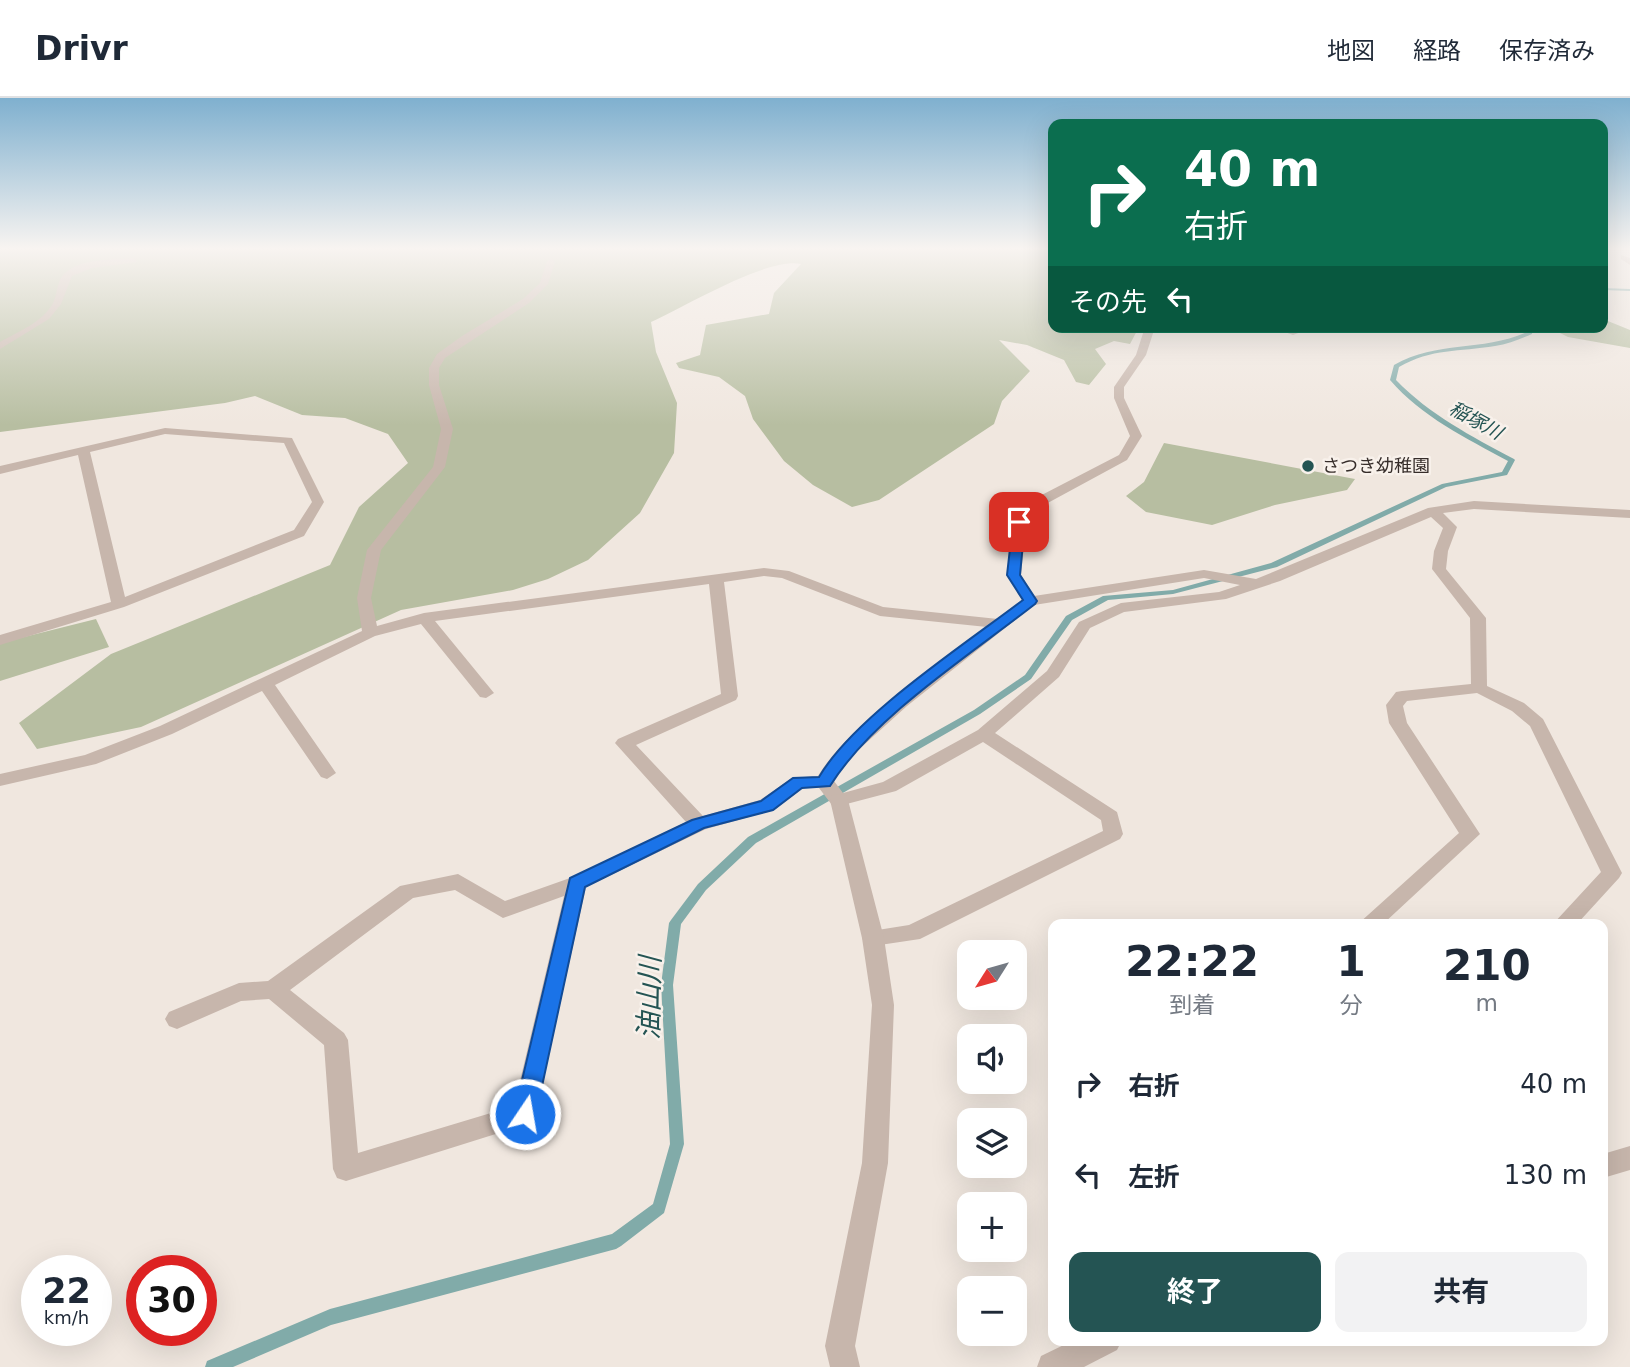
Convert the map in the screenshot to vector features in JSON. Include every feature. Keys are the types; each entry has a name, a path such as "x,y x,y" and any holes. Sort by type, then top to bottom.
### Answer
{"street":[{"path":"0,346 46,317 54,307"},
{"path":"370,633 364,598 374,550 439,467 447,429 434,385 434,368 441,356 465,338 516,307"},
{"path":"1030,601 1014,575 1019,522 1039,502 1123,457 1136,436 1119,398 1119,387 1141,355 1148,333"},
{"path":"0,470 165,431 288,440 318,502 299,533 119,604 45,624 0,640"},
{"path":"83,450 119,604"},
{"path":"177,1019 239,992 273,990 407,891 458,882 503,910 577,883 699,824 767,805 799,782 832,791 889,787 984,734 1053,674 1084,625 1121,608 1221,596 1433,510 1474,505 1630,514"},
{"path":"1433,510 1450,527 1441,551 1439,569 1479,618 1479,688"},
{"path":"0,780 90,760 166,730 370,633 424,618 764,572 784,574 880,611 1002,624"},
{"path":"845,1367 840,1346 875,1150 883,1005 873,938 832,791 838,758 901,702 1030,601 1204,574 1256,583"},
{"path":"699,824 624,743 730,696 716,578"},
{"path":"424,618 486,693"},
{"path":"265,682 327,773"},
{"path":"1375,919 1470,834 1398,723 1394,705 1402,696 1479,688 1518,707 1537,723 1621,875 1570,919"},
{"path":"873,938 912,933 1113,834 1110,817 984,734"},
{"path":"273,990 336,1040 346,1169 525,1114 577,883"},
{"path":"1608,1165 1630,1158"},
{"path":"1052,1367 1095,1346"}],"green space":[{"path":"0,307 681,307 651,322 656,352 677,403 674,453 640,513 588,560 548,579 513,590 401,610 141,727 37,749 19,723 111,654 330,565 359,507 408,463 388,434 345,418 302,415 255,396 225,403 0,432"},
{"path":"771,307 1048,307 1048,333 1136,333 1130,344 1114,341 1095,349 1106,364 1089,385 1076,382 1064,360 1027,345 999,340 1030,371 1002,401 994,424 879,500 852,507 813,485 784,461 753,419 745,396 719,377 679,368 676,363 700,355 706,325 769,314"},
{"path":"1608,321 1630,330 1630,348 1568,337 1560,333 1608,333"},
{"path":"1164,443 1355,479 1347,490 1275,505 1212,525 1146,512 1126,496 1144,482"},
{"path":"96,619 109,647 0,681 0,643"}],"waterway":[{"name":"油山川","path":"213,1367 330,1317 616,1241 659,1208 677,1144 667,985 675,923 702,887 752,840 977,712 1028,677 1069,618 1106,598 1173,592 1274,565 1444,485 1505,474 1512,460 1434,416 1393,380 1396,366 1411,357 1444,349 1497,344 1530,333"}],"place":[{"name":"さつき幼稚園","path":"1308,466"}],"route":[{"path":"525,1114 577,883 699,824 767,805 799,782 824,782 838,758 901,702 1030,601 1014,575 1019,522"}],"water label":[{"name":"稲塚川","path":"1476,420"}]}
